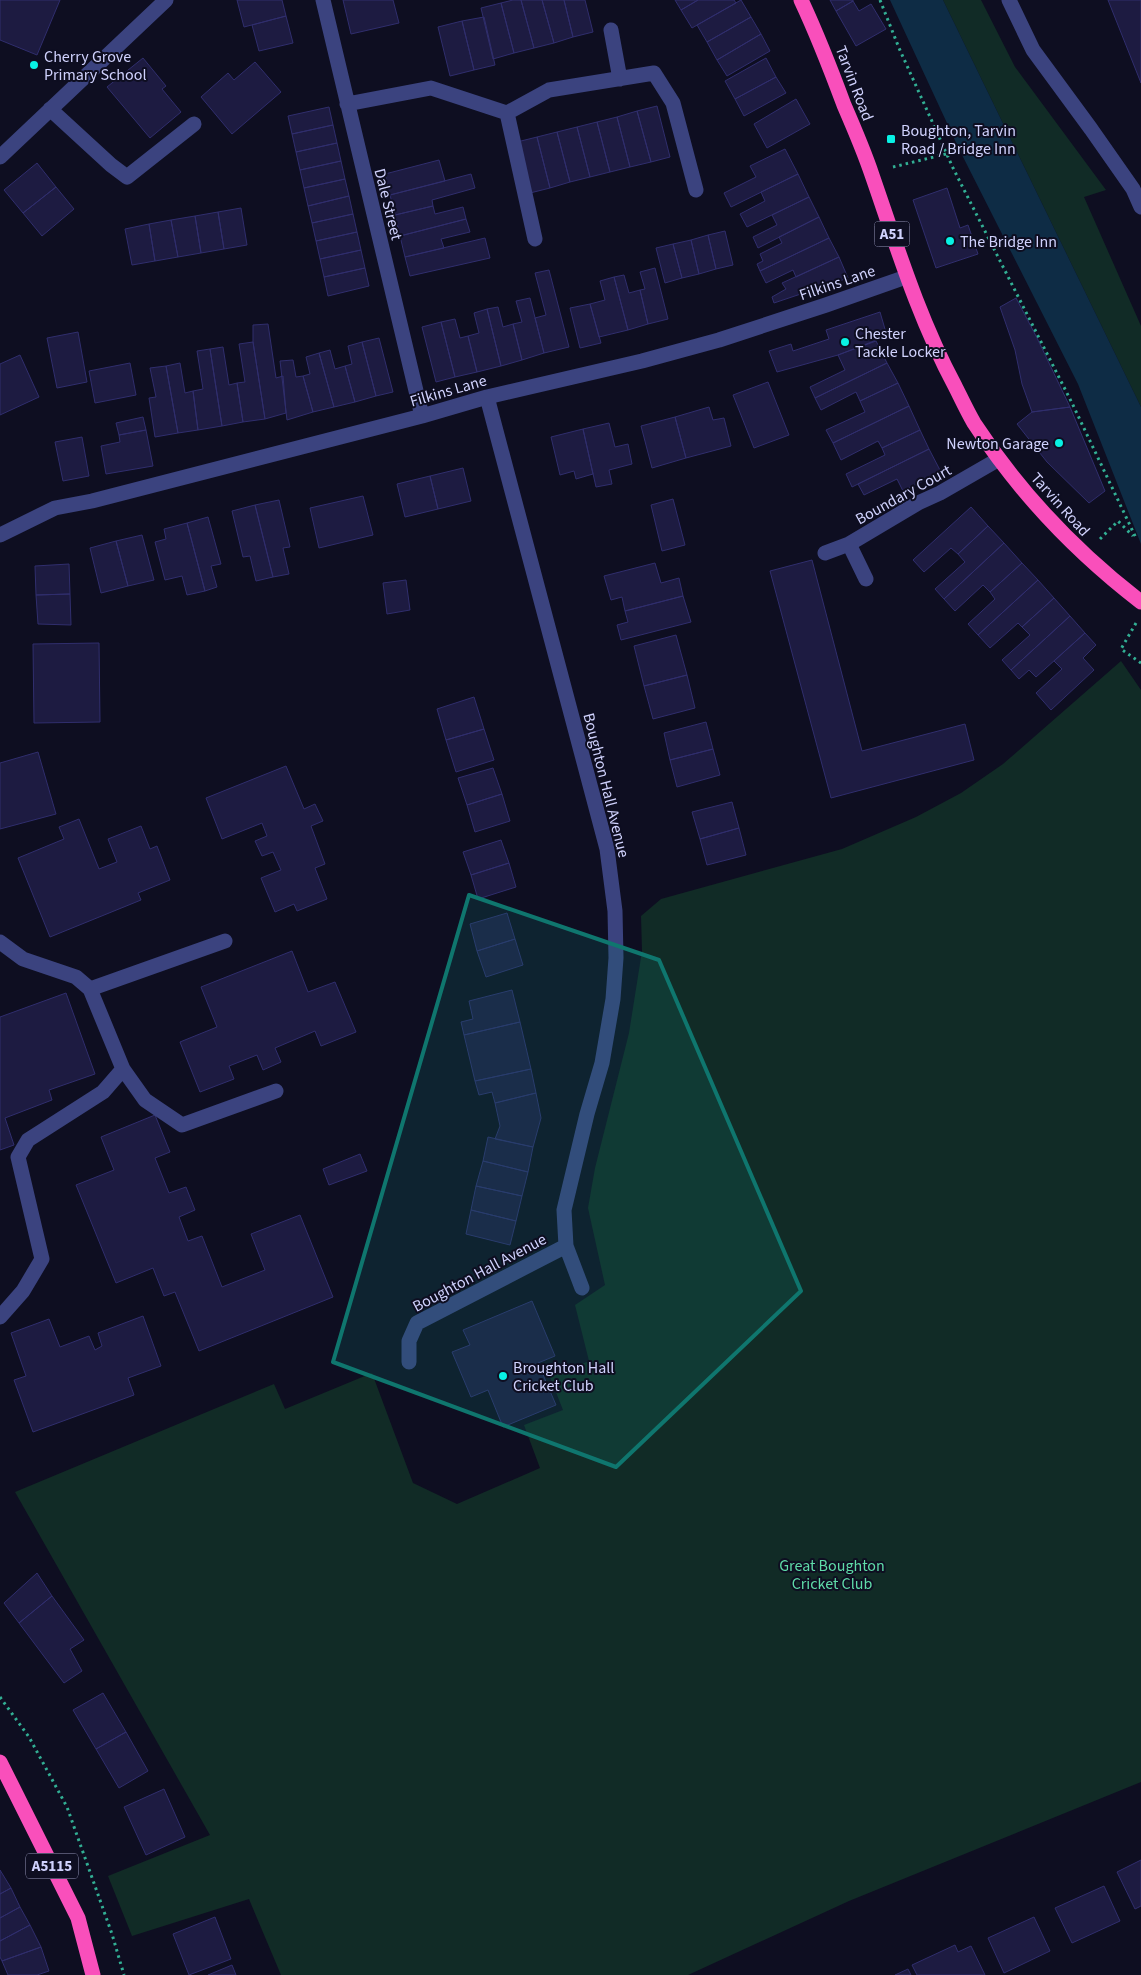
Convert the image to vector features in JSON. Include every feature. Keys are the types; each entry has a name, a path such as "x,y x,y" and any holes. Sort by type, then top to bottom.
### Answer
{"highway":[{"name":"Tarvin Road","path":"801,0 814,28 871,173 906,277 936,351 973,422 999,459 1033,501 1084,555 1141,602"},
{"name":"A5115","path":"1,1765 78,1918 92,1975"}],"street":[{"path":"0,157 166,0"},
{"name":"Dale Street","path":"322,0 422,416"},
{"path":"1009,0 1033,50 1133,189 1141,207"},
{"path":"611,30 620,79"},
{"path":"347,104 432,88 507,113 548,90 654,72 673,103 696,190"},
{"path":"50,109 111,165 127,177 194,124"},
{"path":"507,113 535,239"},
{"name":"Filkins Lane","path":"0,536 55,508 101,499 422,416 487,397 642,361 719,340 826,306 906,277"},
{"name":"Boughton Hall Avenue","path":"487,397 607,849 615,911 616,958 613,999 602,1064 587,1114 564,1210 566,1246 582,1288"},
{"name":"Boundary Court","path":"825,553 849,544 918,503 954,486 999,459"},
{"name":"Boundary Court","path":"849,544 866,579"},
{"path":"0,942 23,959 76,977 90,989 123,1069 145,1100 182,1125 276,1091"},
{"path":"90,989 226,942"},
{"path":"0,1317 23,1291 42,1259 18,1157 28,1140 103,1092 123,1069"},
{"name":"Boughton Hall Avenue","path":"409,1362 409,1341 417,1323 566,1246"}],"path":[{"path":"880,0 898,48 946,154 1067,395 1136,538 1118,521 1084,555"},
{"path":"871,173 946,154"},
{"path":"1136,623 1121,649 1141,663"},
{"path":"0,1697 29,1737 67,1807 112,1934 124,1975"}],"highlighted area":[{"path":"469,895 659,960 801,1291 616,1467 333,1362"}],"green space":[{"path":"943,0 981,0 1015,67 1106,190 1084,197 1141,326 1141,407"},
{"name":"Great Boughton Cricket Club","path":"1121,661 1141,690 1141,1782 849,1901 688,1975 281,1975 249,1899 132,1936 108,1876 210,1835 15,1492 274,1384 285,1409 372,1373 413,1483 457,1504 540,1468 524,1425 563,1410 550,1377 589,1361 575,1305 605,1285 588,1208 595,1168 629,1033 642,951 641,916 661,899 842,849 916,817 961,793 1003,764"}],"water":[{"path":"890,0 943,0 1141,407 1141,544 1078,384 959,149"}],"building":[{"path":"0,0 60,0 37,55 0,40"},
{"path":"237,0 282,0 286,16 244,27"},
{"path":"343,0 393,0 399,23 351,34"},
{"path":"521,0 534,48 514,53 501,3"},
{"path":"521,0 542,0 554,43 534,48"},
{"path":"542,0 564,0 573,37 554,43"},
{"path":"564,0 585,0 593,32 573,37"},
{"path":"675,0 698,0 681,10"},
{"path":"698,0 734,0 736,3 692,28 681,10"},
{"path":"741,0 751,17 707,42 697,25"},
{"path":"830,0 853,0 853,1 836,11"},
{"path":"1108,0 1141,0 1141,83"},
{"path":"853,1 859,11 871,4 886,29 856,46 836,11"},
{"path":"501,3 514,53 493,59 481,8"},
{"path":"286,16 293,43 259,51 252,25"},
{"path":"484,17 495,65 474,70 462,21"},
{"path":"751,17 761,34 717,60 707,42"},
{"path":"462,21 474,70 450,76 438,27"},
{"path":"761,34 770,51 727,76 717,60"},
{"path":"143,58 166,86 162,89 181,112 150,138 107,87"},
{"path":"766,58 776,77 735,99 725,81"},
{"path":"255,62 281,92 232,134 201,97 228,73 234,80"},
{"path":"776,77 786,93 744,116 735,99"},
{"path":"796,99 810,124 767,148 754,124"},
{"path":"657,106 670,157 651,162 637,111"},
{"path":"329,107 333,125 292,134 288,116"},
{"path":"637,111 651,162 630,167 617,117"},
{"path":"617,117 630,167 610,172 597,122"},
{"path":"597,122 610,172 590,177 577,127"},
{"path":"333,125 337,143 296,152 292,134"},
{"path":"577,127 590,177 570,182 557,132"},
{"path":"557,132 570,182 550,188 537,137"},
{"path":"537,137 550,188 530,193 517,142"},
{"path":"337,143 341,161 300,170 296,152"},
{"path":"785,149 798,174 731,207 724,193 756,177 750,166"},
{"path":"439,160 445,181 390,195 385,174"},
{"path":"341,161 345,179 304,188 300,170"},
{"path":"37,163 56,187 23,213 4,190"},
{"path":"471,174 475,188 432,200 433,206 395,215 390,195"},
{"path":"798,174 809,197 747,227 740,214 765,201 761,192"},
{"path":"345,179 349,196 308,206 304,188"},
{"path":"56,187 74,209 42,236 23,213"},
{"name":"The Bridge Inn","path":"947,188 960,228 968,225 978,254 936,268 913,200"},
{"path":"349,196 353,214 312,223 308,206"},
{"path":"809,197 819,217 758,248 753,237 777,225 772,215"},
{"path":"433,206 435,214 463,207 466,219 400,236 395,215"},
{"path":"241,208 247,245 224,249 218,212"},
{"path":"218,212 224,249 201,253 195,216"},
{"path":"353,214 357,232 316,241 312,223"},
{"path":"195,216 201,253 178,257 171,220"},
{"path":"819,217 829,238 760,271 757,264 763,261 760,254 782,243 779,237"},
{"path":"466,219 470,232 441,239 444,248 405,257 400,236"},
{"path":"171,220 178,257 155,261 149,224"},
{"path":"149,224 155,261 132,265 125,229"},
{"path":"725,231 733,265 716,269 708,235"},
{"path":"357,232 361,250 320,259 316,241"},
{"path":"708,235 716,269 699,274 691,240"},
{"path":"485,238 490,258 410,276 405,257"},
{"path":"829,238 839,257 796,277 793,270 766,283 760,271"},
{"path":"691,240 699,274 682,278 673,244"},
{"path":"673,244 682,278 665,283 656,248"},
{"path":"361,250 365,268 324,277 320,259"},
{"path":"839,257 848,278 774,303 772,297 786,289 782,283"},
{"path":"365,268 369,286 328,296 324,277"},
{"path":"655,268 668,319 648,324 640,290 645,289 640,272"},
{"path":"549,270 569,347 544,353 535,318 546,315 535,273"},
{"path":"624,275 629,293 640,290 648,324 628,330 614,277"},
{"path":"614,277 628,330 599,337 590,304 605,300 600,281"},
{"path":"530,298 544,353 522,360 513,324 522,322 516,301"},
{"name":"Newton Garage","path":"1016,298 1070,407 1032,412 1022,384 1015,350 1000,307"},
{"path":"590,304 601,343 580,348 570,308"},
{"path":"498,307 503,327 513,324 522,360 501,366 487,309"},
{"path":"487,309 501,366 477,372 468,336 479,333 474,313"},
{"name":"Chester Tackle Locker","path":"880,312 887,336 838,355 777,372 769,351 791,344 793,351 829,339 826,330"},
{"path":"455,319 460,338 468,336 477,372 455,377 441,322"},
{"path":"441,322 455,377 436,382 422,327"},
{"path":"268,324 276,378 283,376 286,413 265,419 253,342 253,325"},
{"path":"78,332 87,382 57,388 47,338"},
{"path":"379,338 393,392 376,396 362,342"},
{"path":"876,341 887,363 815,398 810,387 845,370 838,355"},
{"path":"253,342 265,419 243,422 237,383 245,382 239,344"},
{"path":"362,342 376,396 355,402 345,366 352,364 348,346"},
{"path":"223,347 229,385 237,383 243,422 222,426 210,349"},
{"path":"210,349 222,426 198,430 193,391 203,389 197,351"},
{"path":"330,350 335,369 345,366 355,402 334,407 319,353"},
{"path":"319,353 334,407 313,412 303,376 310,374 306,357"},
{"path":"20,355 39,397 0,415 0,364"},
{"path":"293,360 296,377 303,376 313,412 287,420 280,361"},
{"path":"130,363 136,395 95,403 89,371"},
{"path":"180,363 185,393 193,391 198,430 178,433 166,366"},
{"path":"887,363 898,383 860,401 856,392 821,410 815,398"},
{"path":"166,366 178,433 155,437 149,398 156,397 150,368"},
{"path":"768,382 789,435 754,448 733,395"},
{"path":"898,383 909,406 833,443 826,430 865,412 860,401"},
{"path":"909,406 920,430 882,448 878,441 841,460 833,443"},
{"path":"709,407 713,420 724,418 731,446 686,458 675,417"},
{"name":"Newton Garage","path":"1070,407 1105,491 1089,503 1047,462 1017,424 1032,412"},
{"path":"143,417 146,430 119,435 116,423"},
{"path":"675,417 686,458 652,468 641,426"},
{"path":"609,423 615,447 628,444 632,464 609,470 612,484 596,487 583,429"},
{"path":"583,429 593,474 576,479 574,471 560,475 551,437"},
{"path":"146,430 153,466 106,474 101,446 120,442 119,435"},
{"path":"920,430 929,449 852,487 846,474 885,455 882,448"},
{"path":"82,437 89,476 63,481 55,442"},
{"path":"929,449 941,472 903,491 897,479 864,495 858,484"},
{"path":"463,468 471,501 438,509 430,476"},
{"path":"430,476 438,509 405,517 397,484"},
{"path":"363,496 373,535 319,548 310,508"},
{"path":"673,499 685,545 662,551 651,505"},
{"path":"279,500 290,547 283,548 289,574 273,577 255,505"},
{"path":"255,505 273,577 256,581 250,556 243,557 232,511"},
{"path":"971,507 988,526 958,554 951,548 924,572 913,560"},
{"path":"208,517 221,564 211,566 217,587 205,591 187,523"},
{"path":"187,523 205,591 187,595 182,576 165,580 155,542 166,539 164,529"},
{"path":"988,526 1004,543 944,599 935,589 965,562 958,554"},
{"path":"142,535 154,580 128,586 116,541"},
{"path":"116,541 128,586 101,593 90,548"},
{"path":"1004,543 1022,563 990,592 983,585 955,611 944,599"},
{"path":"812,560 862,751 965,724 974,760 831,798 770,571"},
{"path":"655,563 661,583 679,578 683,596 625,611 622,597 611,600 604,576"},
{"path":"1022,563 1038,580 978,635 968,624 995,599 990,592"},
{"path":"69,564 70,594 36,595 35,566"},
{"path":"406,580 410,610 387,614 383,583"},
{"path":"1038,580 1054,598 1022,627 1018,623 990,648 978,635"},
{"path":"70,594 71,625 38,624 36,595"},
{"path":"683,596 691,622 621,640 617,625 628,622 625,611"},
{"path":"1054,598 1070,616 1011,670 1002,660 1030,635 1022,627"},
{"path":"1070,616 1085,633 1036,677 1029,670 1019,679 1011,670"},
{"path":"1085,633 1096,645 1083,658 1094,670 1051,710 1036,693 1062,669 1054,661"},
{"path":"676,635 687,675 644,686 634,646"},
{"path":"99,643 100,722 34,723 33,644"},
{"path":"687,675 695,708 653,719 644,686"},
{"path":"474,697 484,729 446,740 437,709"},
{"path":"706,722 713,749 670,760 664,733"},
{"path":"484,729 494,760 456,772 446,740"},
{"path":"713,749 720,775 677,787 670,760"},
{"path":"38,752 56,814 0,829 0,763"},
{"path":"286,766 304,809 315,804 323,821 311,826 325,864 315,868 327,899 297,911 294,904 275,912 261,878 281,870 273,852 262,856 255,841 267,836 262,823 222,839 206,798"},
{"path":"493,768 502,794 467,805 458,778"},
{"path":"502,794 510,821 475,832 467,805"},
{"path":"732,802 739,828 700,839 692,812"},
{"path":"79,819 99,869 117,862 108,839 141,826 150,849 157,846 170,880 138,893 141,900 50,937 18,858 64,839 59,827"},
{"path":"739,828 746,855 707,865 700,839"},
{"path":"501,840 509,863 471,875 463,852"},
{"path":"509,863 516,887 478,899 471,875"},
{"path":"507,913 515,939 477,951 470,924"},
{"path":"515,939 523,965 486,977 477,951"},
{"path":"292,951 308,992 335,982 356,1032 321,1046 315,1031 275,1048 281,1062 263,1070 257,1055 229,1066 234,1079 200,1092 180,1042 217,1027 201,987"},
{"path":"512,990 520,1022 464,1035 461,1022 473,1019 469,1001"},
{"path":"66,993 95,1074 49,1090 52,1100 5,1118 14,1145 0,1150 0,1017"},
{"path":"520,1022 531,1069 475,1081 464,1035"},
{"path":"531,1069 536,1093 495,1103 492,1092 479,1095 475,1081"},
{"path":"536,1093 541,1118 533,1147 495,1139 500,1126 495,1103"},
{"path":"155,1115 170,1152 155,1158 169,1193 186,1187 195,1210 179,1217 188,1241 202,1236 222,1287 265,1270 251,1234 300,1215 333,1297 199,1351 175,1292 164,1296 153,1268 116,1283 76,1185 114,1170 101,1137"},
{"path":"488,1137 533,1147 528,1172 483,1161"},
{"path":"360,1154 367,1171 329,1185 323,1169"},
{"path":"483,1161 528,1172 522,1196 476,1186"},
{"path":"476,1186 522,1196 516,1221 471,1210"},
{"path":"471,1210 516,1221 510,1245 466,1234"},
{"name":"Broughton Hall Cricket Club","path":"532,1301 555,1356 538,1363 556,1405 503,1427 488,1390 471,1397 452,1352 470,1345 463,1330"},
{"path":"143,1316 161,1366 128,1378 134,1395 33,1432 14,1380 26,1376 11,1333 49,1319 60,1347 89,1336 95,1350 102,1346 98,1333"},
{"path":"37,1573 52,1596 19,1623 4,1603"},
{"path":"52,1596 84,1640 70,1649 82,1671 64,1683 19,1623"},
{"path":"103,1693 126,1732 96,1749 73,1710"},
{"path":"126,1732 148,1771 119,1788 96,1749"},
{"path":"164,1789 185,1837 146,1855 124,1807"},
{"path":"1141,1860 1141,1906 1135,1909 1117,1872"},
{"path":"0,1870 11,1888 0,1894"},
{"path":"1104,1886 1120,1921 1072,1943 1055,1908"},
{"path":"11,1888 20,1907 0,1918 0,1894"},
{"path":"20,1907 30,1925 0,1941 0,1918"},
{"path":"215,1917 231,1959 189,1975 173,1934"},
{"path":"1034,1917 1050,1951 1004,1973 988,1938"},
{"path":"30,1925 41,1947 2,1961 0,1957 0,1941"},
{"path":"955,1945 958,1952 971,1946 985,1975 917,1975 912,1965"},
{"path":"41,1947 49,1971 37,1975 8,1975 2,1961"},
{"path":"232,1965 236,1975 208,1975"},
{"path":"908,1969 911,1975 895,1975"}],"place":[{"name":"Cherry Grove Primary School","path":"34,65"},
{"name":"Boughton, Tarvin Road / Bridge Inn","path":"891,139"},
{"name":"The Bridge Inn","path":"950,241"},
{"name":"Chester Tackle Locker","path":"845,342"},
{"name":"Newton Garage","path":"1059,443"},
{"name":"Broughton Hall Cricket Club","path":"503,1376"}]}
